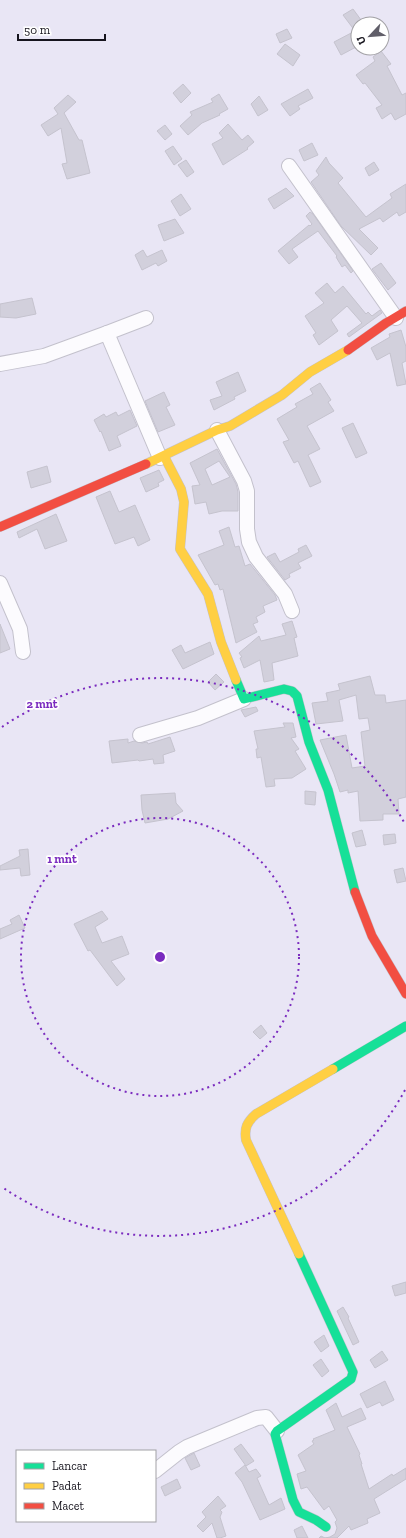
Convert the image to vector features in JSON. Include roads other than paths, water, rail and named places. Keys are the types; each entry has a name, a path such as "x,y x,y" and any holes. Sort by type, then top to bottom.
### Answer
{"street":[{"path":"0,527 162,457 217,430 230,426 282,395 310,372 356,346 386,323 401,314 289,166"},
{"path":"0,364 32,359 107,334 146,318"},
{"path":"107,334 162,457 181,489 184,502 184,514 180,537 180,549 208,594 221,642 244,699"},
{"path":"217,430 244,481 247,491 247,529 249,542 256,557 285,594 292,611"},
{"path":"0,583 20,629 23,652"},
{"path":"140,735 198,718 244,699 284,689 292,691 296,696 309,742 328,790 357,900 372,936 406,994"},
{"path":"326,1527 299,1512 293,1500 275,1434 277,1431 351,1379 353,1374 246,1140 244,1131 245,1124 256,1114 406,1026"},
{"path":"156,1470 187,1447 257,1418 266,1417 277,1431"}]}
